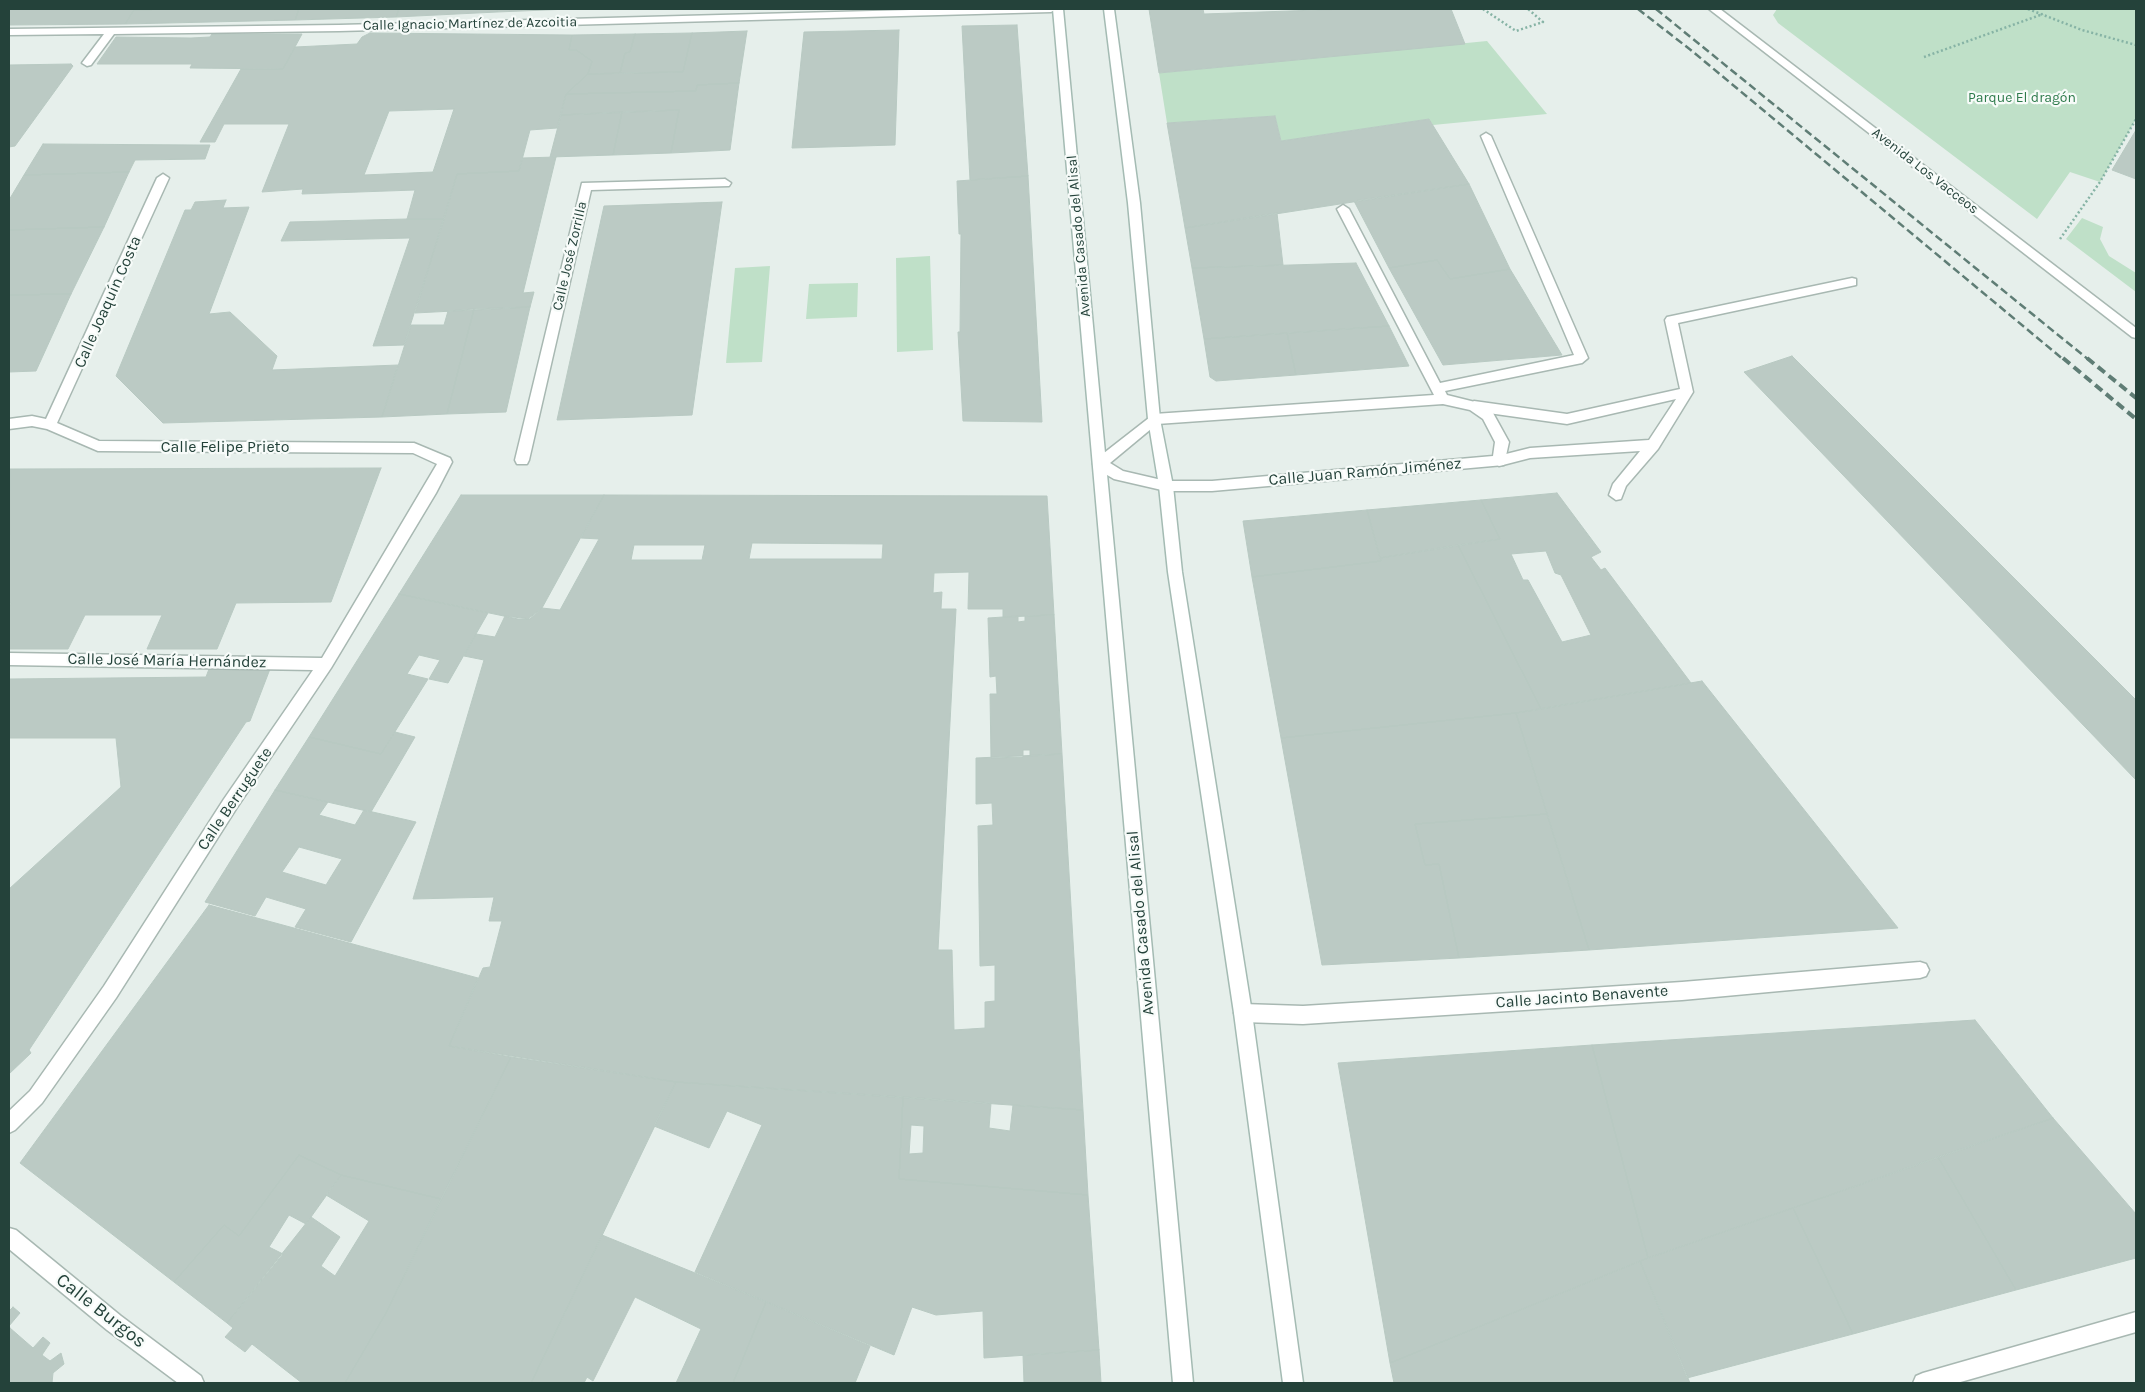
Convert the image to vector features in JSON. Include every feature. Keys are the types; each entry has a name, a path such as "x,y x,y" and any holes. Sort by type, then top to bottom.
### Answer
{"street":[{"name":"Calle Ignacio Martínez de Azcoitia","path":"9,32 1051,9"},
{"name":"Avenida Casado del Alisal","path":"1058,9 1183,1383"},
{"path":"1109,9 1134,203 1154,419 1166,486 1175,572 1243,1013 1293,1383"},
{"name":"Avenida Los Vacceos","path":"1714,9 2136,334"},
{"path":"1726,19 1736,9"},
{"path":"87,63 111,31"},
{"path":"1166,486 1119,475 1100,464 1154,419 1440,394 1582,358 1486,136"},
{"name":"Calle Joaquín Costa","path":"50,425 163,178"},
{"name":"Calle José Zorrilla","path":"522,460 586,186 725,183"},
{"path":"1343,209 1440,394 1474,406 1567,419 1687,392"},
{"path":"1616,495 1620,484 1653,445 1687,392 1671,320 1852,282"},
{"path":"1474,406 1488,416 1502,442 1499,461"},
{"name":"Calle Felipe Prieto","path":"9,424 32,421 50,425 98,446 414,448 444,462"},
{"name":"Calle Juan Ramón Jiménez","path":"1166,486 1212,486 1499,461 1530,453 1653,445"},
{"name":"Calle Berruguete","path":"9,1124 36,1096 110,992 230,804 326,664 431,489 444,462"},
{"name":"Calle José María Hernández","path":"9,659 326,664"},
{"name":"Calle Jacinto Benavente","path":"1243,1013 1303,1015 1578,998 1920,970"},
{"name":"Calle Burgos","path":"9,1237 114,1323 194,1383"},
{"path":"1923,1383 2136,1322"}],"path":[{"path":"1484,9 1516,31 1544,22 1528,9"},
{"path":"2028,9 2082,30 2136,45"},
{"path":"1924,57 2043,14"},
{"path":"2043,263 2100,182 2136,120"}],"green space":[{"name":"Parque El dragón","path":"1777,9 2136,9 2136,119 2100,182 2070,172 2037,219 1778,23 1773,15"},
{"path":"1487,41 1547,114 1433,125 1429,119 1281,141 1275,116 1167,123 1159,73"},
{"path":"2082,218 2103,227 2100,239 2109,256 2136,273 2136,292 2066,239"},
{"path":"930,256 933,350 897,352 896,258"},
{"path":"770,266 762,362 726,363 735,268"},
{"path":"858,283 857,317 806,319 809,284"}],"building":[{"path":"9,9 170,9 134,10 125,24 9,25"},
{"path":"299,9 295,20 125,24 134,10"},
{"path":"299,9 399,9 396,17 295,20"},
{"path":"399,9 498,9 497,12 396,17"},
{"path":"498,9 570,9 497,12"},
{"path":"1149,9 1203,9 1204,14 1346,9 1451,9 1465,44 1159,73"},
{"path":"1017,25 1028,176 970,180 962,26"},
{"path":"899,30 895,145 792,148 804,32"},
{"path":"747,31 739,83 697,85 696,91 566,94 588,74 683,72 692,33"},
{"path":"370,33 572,35 569,50 576,50 592,61 588,74 566,94 557,128 530,130 519,171 457,174 444,219 407,219 415,190 302,194 303,189 262,192 289,124 224,124 215,142 200,142 241,69 283,69 295,47 357,44 362,37","holes":["454,109 433,172 364,175 389,111"]},
{"path":"692,33 683,72 620,73 625,53 630,52 635,34"},
{"path":"212,34 302,34 283,69 190,68 192,64 97,64 116,37 191,38 210,37"},
{"path":"635,34 630,52 625,53 620,73 588,74 592,61 576,50 569,50 572,35"},
{"path":"71,64 73,66 15,146 9,147 9,65"},
{"path":"739,83 730,150 671,153 679,110 561,115 566,94 696,91 697,85"},
{"path":"679,110 671,153 613,155 622,112"},
{"path":"622,112 613,155 550,157 561,115"},
{"path":"1275,116 1281,141 1429,119 1469,184 1185,228 1167,123"},
{"path":"2136,130 2136,179 2112,170"},
{"path":"43,144 210,145 205,159 135,160 129,172 24,175"},
{"path":"556,157 523,293 534,292 530,307 415,313 457,174 519,171 522,158"},
{"path":"129,172 104,227 9,230 9,200 24,175"},
{"path":"1028,176 1042,422 963,421 958,332 960,332 961,234 959,234 957,181"},
{"path":"1469,184 1510,269 1450,279 1437,260 1389,268 1354,201"},
{"path":"226,200 223,208 249,207 209,314 230,312 277,356 272,370 398,365 382,417 163,423 116,376 185,210 191,210 195,202"},
{"path":"722,202 692,415 557,420 604,206"},
{"path":"1277,213 1283,265 1192,268 1185,228"},
{"path":"444,219 404,345 373,346 410,238 281,241 290,222"},
{"path":"104,227 71,294 9,295 9,230"},
{"path":"1437,260 1450,279 1510,269 1562,355 1443,365 1389,268"},
{"path":"1356,263 1389,326 1204,339 1192,268"},
{"path":"71,294 36,371 9,372 9,295"},
{"path":"530,307 506,412 447,414 474,309"},
{"path":"474,309 447,414 382,417 411,325 444,325 448,311"},
{"path":"1389,326 1409,366 1296,375 1287,333"},
{"path":"1287,333 1296,375 1216,381 1210,377 1204,339"},
{"path":"1792,356 2136,700 2136,780 1744,372"},
{"path":"381,468 331,602 236,603 217,649 147,649 162,615 85,615 68,649 9,649 9,607 11,603 9,603 10,469"},
{"path":"1557,493 1601,552 1591,557 1601,570 1605,568 1691,683 1541,709 1458,545 1500,539 1481,500","holes":["1546,551 1555,573 1561,575 1591,635 1562,642 1528,580 1523,580 1511,554"]},
{"path":"461,495 604,495 542,608 528,619 518,619 399,594"},
{"path":"604,495 1047,496 1054,615 1003,617 1003,609 968,609 969,572 934,573 933,593 942,592 941,609 956,609 938,950 952,950 954,1030 985,1028 985,1002 995,1001 995,965 980,966 978,826 993,825 992,803 976,804 976,758 1062,754 1083,1110 676,1082 449,1046 483,968 490,967 502,921 489,921 494,897 413,899 484,660 464,656 476,634 495,637 505,616 530,619 542,608 560,610 599,539 581,538","holes":["752,543 883,544 882,559 749,559","634,545 705,545 702,560 631,560"]},
{"path":"1481,500 1500,539 1380,558 1367,510"},
{"path":"1367,510 1381,561 1252,577 1243,521"},
{"path":"1458,545 1541,709 1281,738 1252,577 1381,561 1380,558"},
{"path":"399,594 488,613 448,683 429,679 440,660 419,655 407,674 428,679 381,754 309,737"},
{"path":"1054,615 1062,754 1030,756 1030,750 1023,750 1023,757 991,758 990,694 997,694 996,676 990,677 988,618 1018,616 1018,622 1025,621 1025,616"},
{"path":"209,669 270,669 250,721 246,722 29,1050 31,1053 9,1074 9,889 121,787 116,738 9,738 9,679 206,677"},
{"path":"1702,681 1898,928 1589,950 1516,713"},
{"path":"1516,713 1547,814 1415,824 1425,865 1439,864 1459,958 1322,965 1281,738"},
{"path":"395,732 415,737 371,812 275,790 309,737 381,754"},
{"path":"275,790 328,802 319,815 355,825 364,810 416,822 351,942 295,927 306,909 266,897 255,916 205,902","holes":["299,847 342,859 326,885 282,872"]},
{"path":"1547,814 1589,950 1459,958 1439,864 1425,865 1415,824"},
{"path":"209,905 478,978 449,1046 511,1057 441,1199 341,1175 299,1155 239,1236 224,1225 174,1282 20,1163"},
{"path":"1975,1020 2053,1118 1648,1258 1592,1045"},
{"path":"1592,1045 1648,1258 1390,1363 1338,1063"},
{"path":"511,1057 676,1082 531,1383 345,1383 386,1313"},
{"path":"676,1082 903,1097 899,1179 1088,1195 1099,1350 984,1358 983,1311 936,1315 912,1307 894,1355 695,1272 762,1125 727,1111 709,1148 654,1126"},
{"path":"903,1097 991,1103 989,1128 1010,1131 1013,1105 1083,1110 1088,1195 899,1179","holes":["911,1125 924,1126 923,1153 909,1154"]},
{"path":"2053,1118 2136,1214 2136,1258 2016,1290 1938,1157"},
{"path":"299,1155 341,1175 306,1224 289,1215 269,1247 283,1254 227,1323 174,1282 224,1225 239,1236"},
{"path":"1938,1157 2016,1290 1853,1334 1793,1208"},
{"path":"341,1175 441,1199 386,1313 345,1383 302,1383 252,1344 245,1352 225,1337 233,1328 227,1323 311,1217 340,1237 321,1266 335,1276 369,1221 326,1195"},
{"path":"1793,1208 1853,1334 1687,1378 1640,1261"},
{"path":"602,1235 766,1302 733,1383 676,1383 701,1329 635,1297 593,1381 587,1377 584,1383 531,1383"},
{"path":"1640,1261 1690,1383 1394,1383 1390,1363"},
{"path":"766,1302 870,1346 855,1383 733,1383"},
{"path":"13,1307 20,1313 9,1326 9,1311"},
{"path":"9,1326 33,1348 43,1337 50,1343 42,1355 50,1361 61,1353 64,1364 53,1373 52,1383 9,1383"},
{"path":"1099,1350 1101,1383 1024,1383 1023,1355"}],"railway":[{"path":"1638,9 1692,51 2064,360"},
{"path":"1656,9 2089,360"},
{"path":"2063,358 2136,419"},
{"path":"2087,358 2136,398"}]}
